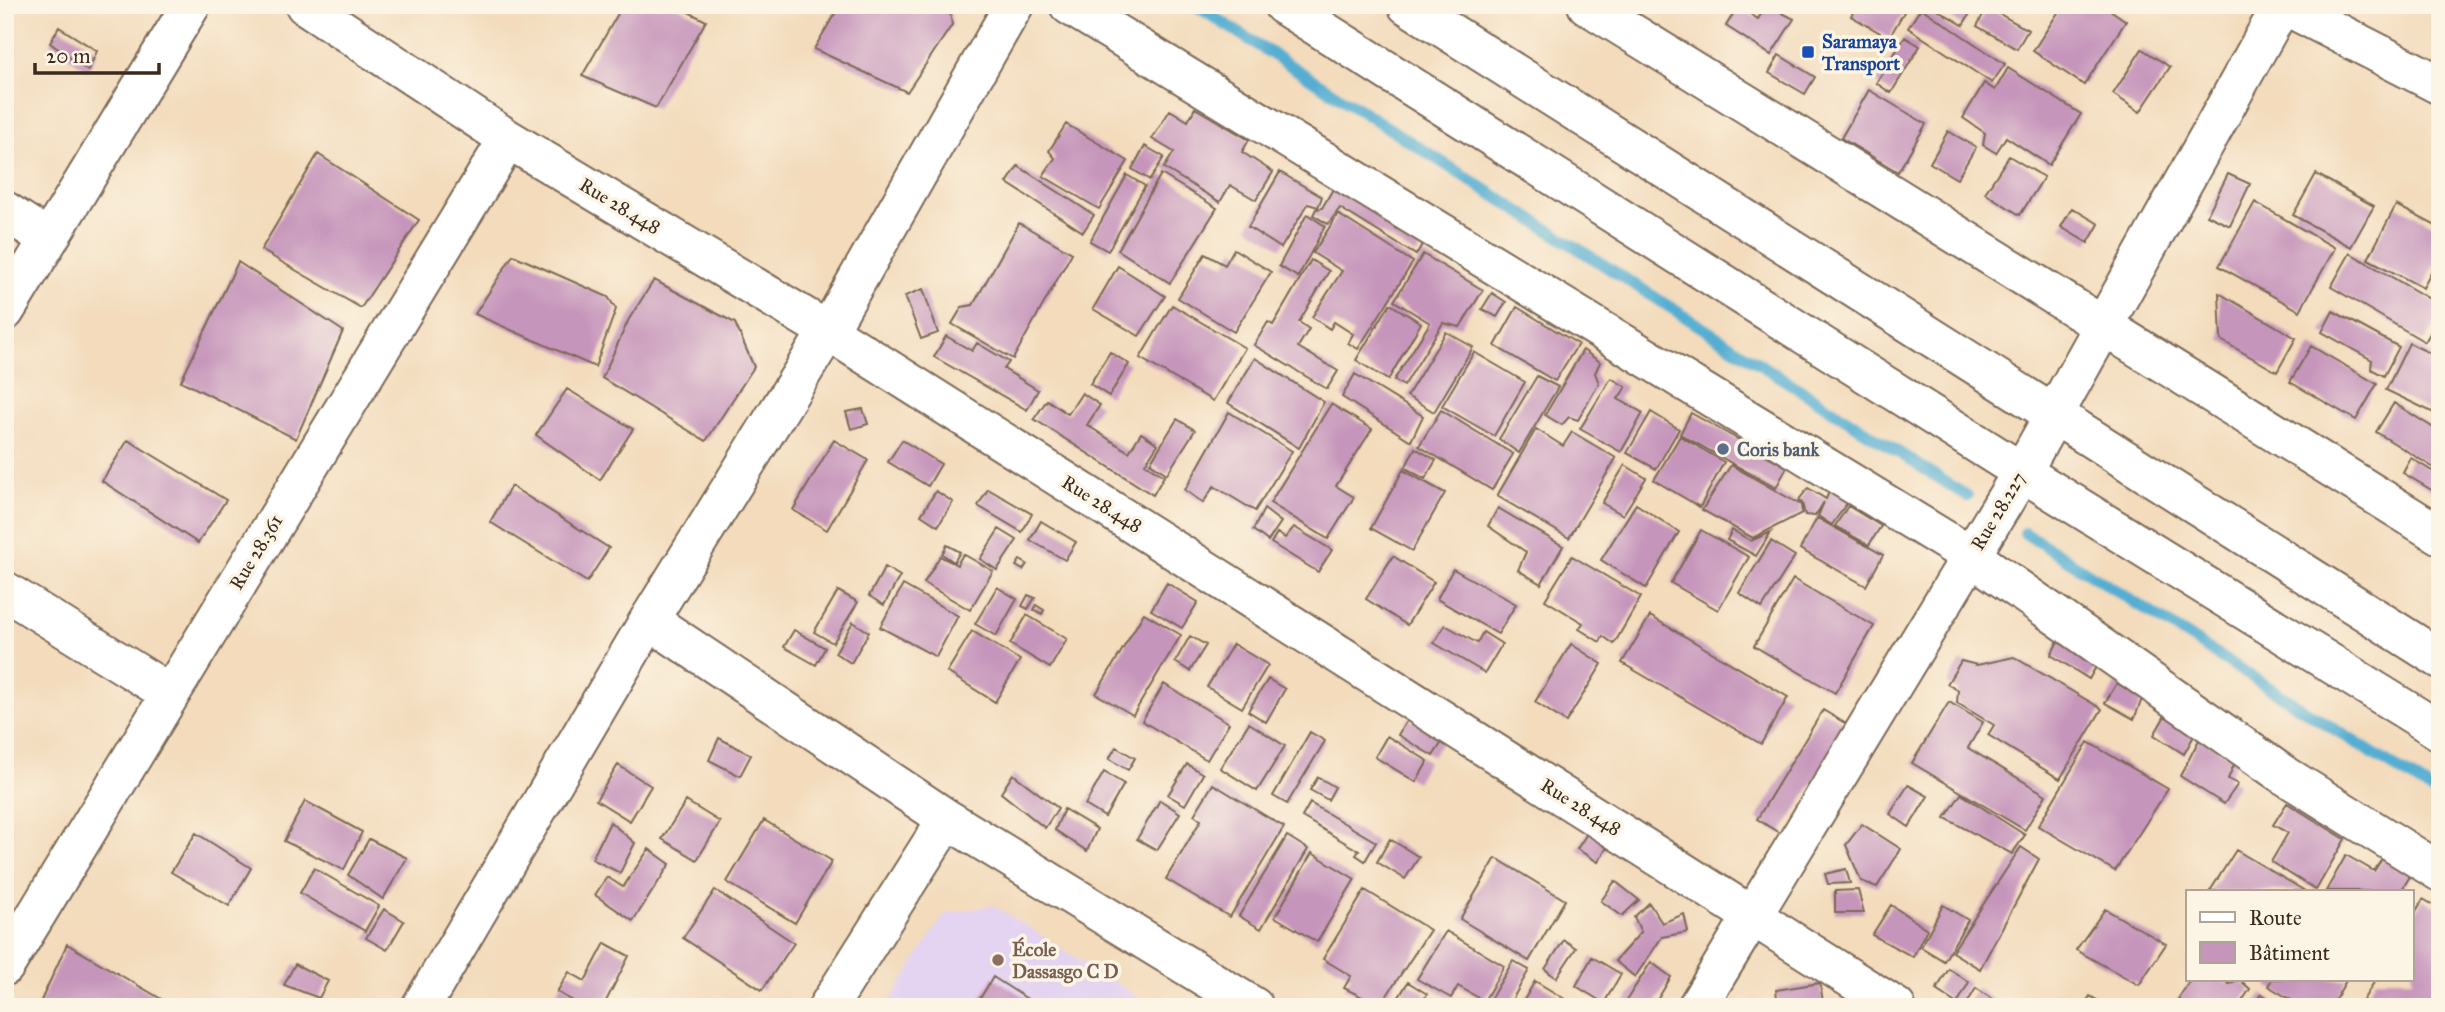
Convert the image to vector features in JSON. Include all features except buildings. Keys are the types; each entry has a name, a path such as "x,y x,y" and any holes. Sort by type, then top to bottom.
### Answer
{"street":[{"path":"5,310 191,5"},
{"name":"Rue 28.448","path":"306,5 509,139 828,331 1896,1007"},
{"path":"421,1007 649,620 828,331 1014,5"},
{"path":"1069,5 1971,556 2281,773 2440,872"},
{"path":"1283,5 2022,472 2440,731"},
{"path":"1407,5 2440,659"},
{"path":"1587,5 2440,535"},
{"path":"2283,5 2440,85"},
{"name":"Rue 28.227","path":"1697,1007 2022,472 2283,5"},
{"name":"Rue 28.361","path":"5,966 509,139"},
{"path":"5,211 47,238"},
{"path":"5,591 169,693"},
{"path":"649,620 947,819 1254,1007"},
{"path":"828,1007 947,819"}],"shaded area":[{"name":"École Dassasgo C D","path":"993,905 1154,1007 886,1007 945,914"}],"waterway":[{"path":"1195,5 1967,496"},
{"path":"2025,533 2440,796"}],"place":[{"name":"Saramaya Transport","path":"1808,52"},
{"name":"Coris bank","path":"1723,449"},
{"name":"École Dassasgo C D","path":"998,960"}]}
